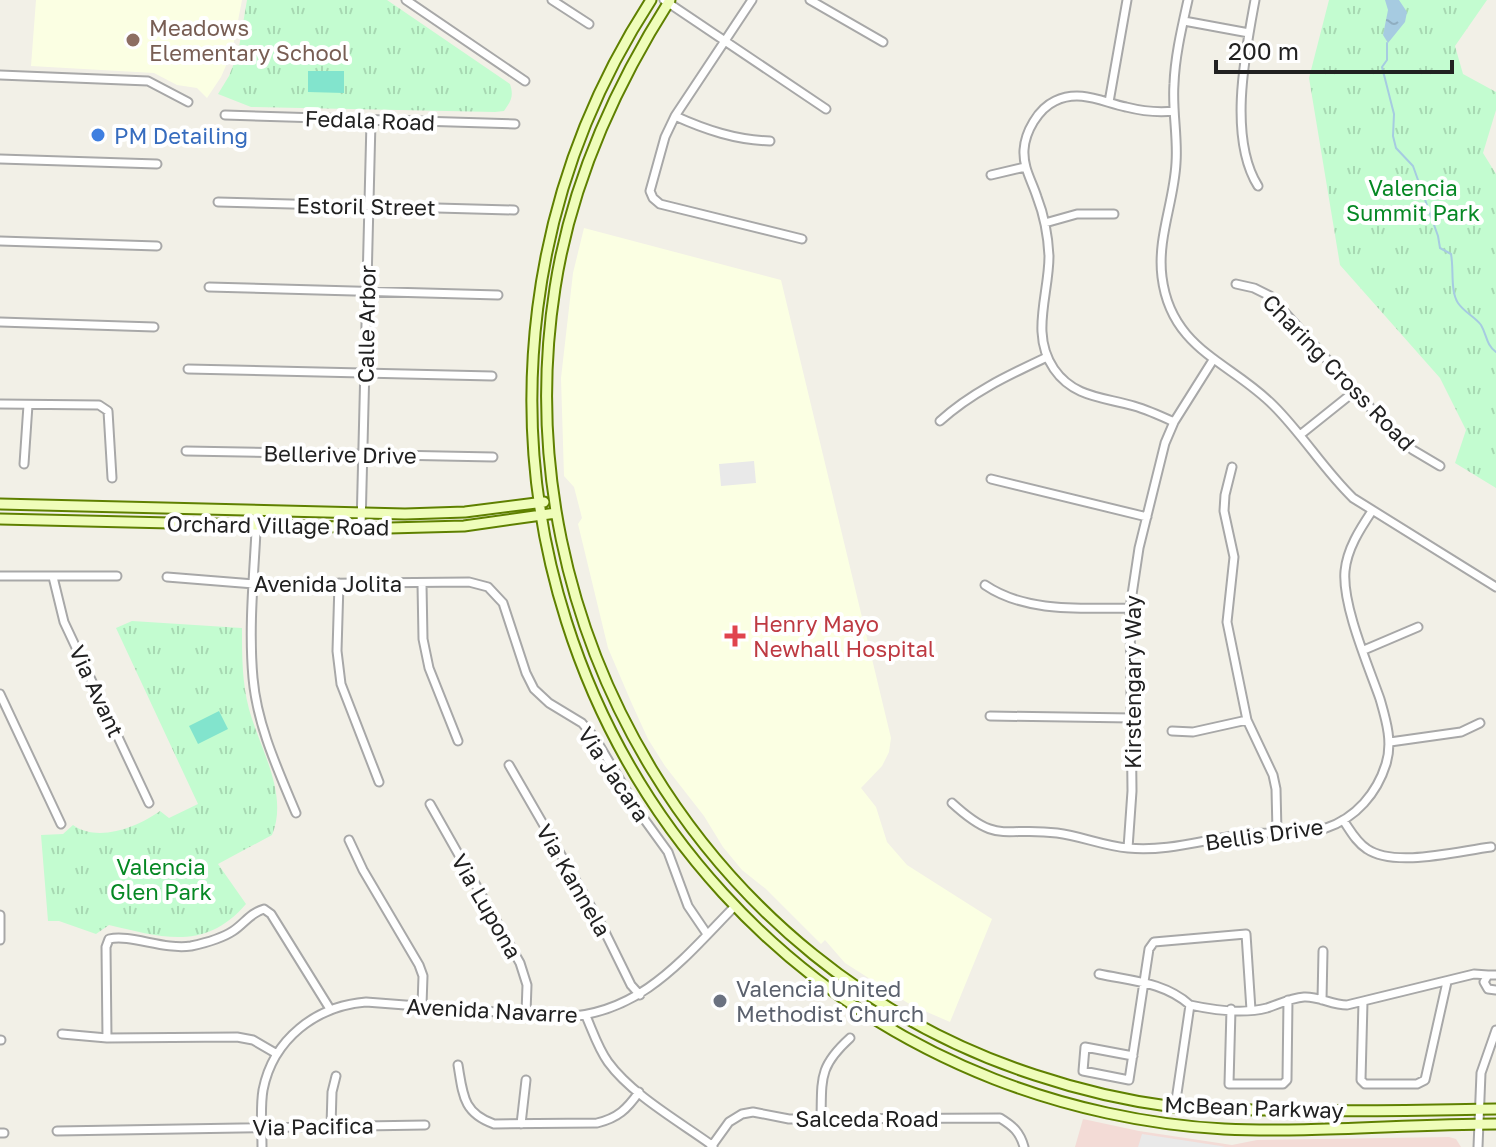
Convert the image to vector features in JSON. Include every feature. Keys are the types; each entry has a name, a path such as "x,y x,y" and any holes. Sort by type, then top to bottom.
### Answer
{"main road":[{"name":"McBean Parkway","path":"651,0 624,45 585,125 567,171 544,260 535,315 532,363 538,503 562,614 584,675 619,748 658,809 735,906 799,965 875,1019 959,1064 995,1079 1066,1103 1220,1129 1307,1130 1496,1124"},
{"name":"McBean Parkway","path":"668,1 622,80 598,136 573,211 556,284 548,365 553,501 576,602 591,646 632,740 691,828 757,906 826,964 877,1000 936,1034 1002,1063 1094,1092 1175,1107 1300,1111 1496,1109"},
{"path":"544,260 547,273 556,284"},
{"name":"Orchard Village Road","path":"0,504 453,513 553,501"},
{"name":"Orchard Village Road","path":"0,519 361,527 464,526 556,513"}],"street":[{"path":"406,0 417,3 525,81"},
{"path":"552,0 589,24"},
{"path":"752,0 675,116 665,137 650,191 660,204 802,239"},
{"path":"810,0 883,42"},
{"path":"1109,102 1127,0"},
{"path":"1188,0 1174,84 1177,162 1162,240 1163,281 1171,309 1182,328 1213,360 1271,403 1353,498 1496,587"},
{"path":"1255,0 1242,71 1243,149 1249,172 1258,186"},
{"path":"668,1 826,109"},
{"path":"1184,21 1249,33"},
{"path":"0,75 148,81 188,102"},
{"path":"1174,111 1145,111 1083,96 1055,101 1039,114 1028,133 1024,149 1025,167 1045,223 1049,256 1041,330 1047,357 1063,380 1074,389 1086,395 1143,409 1174,422"},
{"name":"Fedala Road","path":"225,115 515,124"},
{"path":"675,116 716,133 770,141"},
{"name":"Calle Arbor","path":"361,527 371,121"},
{"path":"0,159 157,164"},
{"path":"991,175 1025,167"},
{"name":"Estoril Street","path":"218,202 514,210"},
{"path":"1045,223 1077,214 1114,214"},
{"path":"0,241 157,246"},
{"name":"Charing Cross Road","path":"1236,284 1270,296 1394,434 1440,466"},
{"path":"209,287 498,295"},
{"path":"0,322 154,327"},
{"path":"940,421 959,404 990,385 1047,357"},
{"name":"Kirstengary Way","path":"1128,848 1132,791 1130,608 1133,578 1165,443 1174,422 1213,360"},
{"path":"188,369 492,376"},
{"path":"1300,435 1355,391"},
{"path":"0,404 99,405 108,411 110,420 112,478"},
{"path":"24,464 28,405"},
{"name":"Bellerive Drive","path":"186,451 493,457"},
{"path":"1232,467 1224,511 1234,557 1227,622 1247,720 1273,775 1277,832"},
{"path":"991,479 1147,517"},
{"path":"257,510 251,632 253,680 260,718 296,813"},
{"path":"1372,511 1354,540 1345,569 1346,594 1386,720 1390,742 1461,732 1480,723"},
{"path":"0,576 117,576"},
{"name":"Via Avant","path":"53,577 64,622 149,803"},
{"name":"Avenida Jolita","path":"167,577 254,584 469,582 488,587"},
{"path":"339,583 337,651 341,684 379,782"},
{"path":"422,584 423,639 429,668 458,741"},
{"path":"985,585 1015,601 1072,608 1130,608"},
{"name":"Via Jacara","path":"488,587 503,603 534,689 549,703 582,723 595,738 639,812 668,852 688,906 707,934"},
{"path":"1364,650 1418,627"},
{"path":"0,694 61,824"},
{"path":"990,716 1132,718"},
{"path":"1172,731 1193,732 1247,720"},
{"name":"Bellis Drive","path":"952,803 984,829 997,832 1054,832 1128,848 1164,848 1245,834 1309,832 1343,820 1370,796 1387,762 1390,742"},
{"name":"Via Kannela","path":"509,765 602,926 631,985 640,995"},
{"name":"Via Lupona","path":"430,804 520,963 527,985 526,1013"},
{"path":"1343,820 1366,848 1383,857 1399,858 1491,847"},
{"path":"349,840 363,870 419,965 423,976 422,1005"},
{"name":"Avenida Navarre","path":"277,1054 308,1020 346,1003 422,1005 561,1017 586,1016 617,1007 640,995 664,976 735,906"},
{"path":"107,1038 106,947 109,939 119,937 167,947 188,946 211,941 233,931 254,912 264,909 271,914 330,1009"},
{"path":"0,915 0,940"},
{"path":"1133,1056 1085,1047 1083,1071 1129,1080 1133,1056 1149,949 1154,942 1246,934 1251,1010"},
{"path":"1322,1000 1323,951"},
{"path":"1099,974 1176,993 1190,1005 1251,1010 1309,997 1334,1005 1347,1005 1469,978 1490,978 1488,989 1496,990"},
{"path":"1363,1002 1361,1080 1365,1084 1417,1084 1425,1080 1447,982"},
{"name":"McBean Parkway","path":"1231,1009 1229,1084 1283,1084 1287,1080 1288,1000"},
{"path":"1175,1107 1190,1005"},
{"path":"586,1016 610,1065 639,1092 713,1146"},
{"path":"1478,1147 1481,1073 1496,1030"},
{"path":"62,1034 107,1038 237,1037 253,1040 277,1054 262,1095 262,1147"},
{"path":"821,1120 824,1068 833,1053 850,1038"},
{"path":"458,1065 463,1096 470,1110 494,1124 606,1121 626,1110 639,1092"},
{"path":"331,1126 336,1076"},
{"path":"521,1124 526,1080"},
{"name":"Salceda Road","path":"713,1146 729,1122 753,1112 789,1119 821,1120 1000,1118 1014,1127 1024,1147"},
{"name":"Via Pacifica","path":"57,1131 425,1125"}],"shaded area":[{"name":"Meadows Elementary School","path":"36,0 242,0 232,52 207,98 197,88 177,85 154,73 31,66"},
{"name":"Henry Mayo Newhall Hospital","path":"584,228 781,280 891,738 882,766 861,788 876,807 887,842 907,865 992,919 950,1022 911,1005 845,963 825,940 821,944 766,889 742,870 648,739 608,648 578,524 582,518 574,487 564,476 561,378 573,273"},
{"path":"754,461 756,483 721,486 719,464"},
{"path":"1083,1119 1232,1145 1257,1140 1449,1137 1456,1139 1461,1147 1075,1147"},
{"path":"1142,1134 1221,1146 1225,1147 1138,1147"}],"green space":[{"path":"247,0 387,0 510,84 510,101 504,111 495,112 251,107 218,94 238,53"},
{"name":"Valencia Summit Park","path":"1329,0 1487,0 1455,46 1463,74 1496,92 1496,110 1483,153 1496,174 1496,488 1455,463 1466,430 1440,378 1340,265 1309,78"},
{"path":"308,71 344,71 344,93 308,92"},
{"name":"Valencia Glen Park","path":"132,621 242,628 247,699 275,788 276,819 272,835 218,864 246,904 215,929 198,935 164,936 109,925 96,934 59,921 48,921 41,835 63,834 73,825 94,833 118,831 160,811 169,818 198,804 116,628"},
{"path":"219,711 228,729 198,744 189,726"}],"water":[{"path":"1385,0 1399,0 1407,12 1405,22 1388,43 1383,35 1388,10"}],"waterway":[{"path":"1387,43 1387,60 1382,67 1394,114 1396,148 1413,166 1440,248 1451,254 1456,298 1460,306 1481,325 1488,343 1496,352"}],"place":[{"name":"Meadows Elementary School","path":"133,40"},
{"name":"PM Detailing","path":"98,135"},
{"name":"Henry Mayo Newhall Hospital","path":"735,636"},
{"name":"Valencia United Methodist Church","path":"720,1001"}]}
